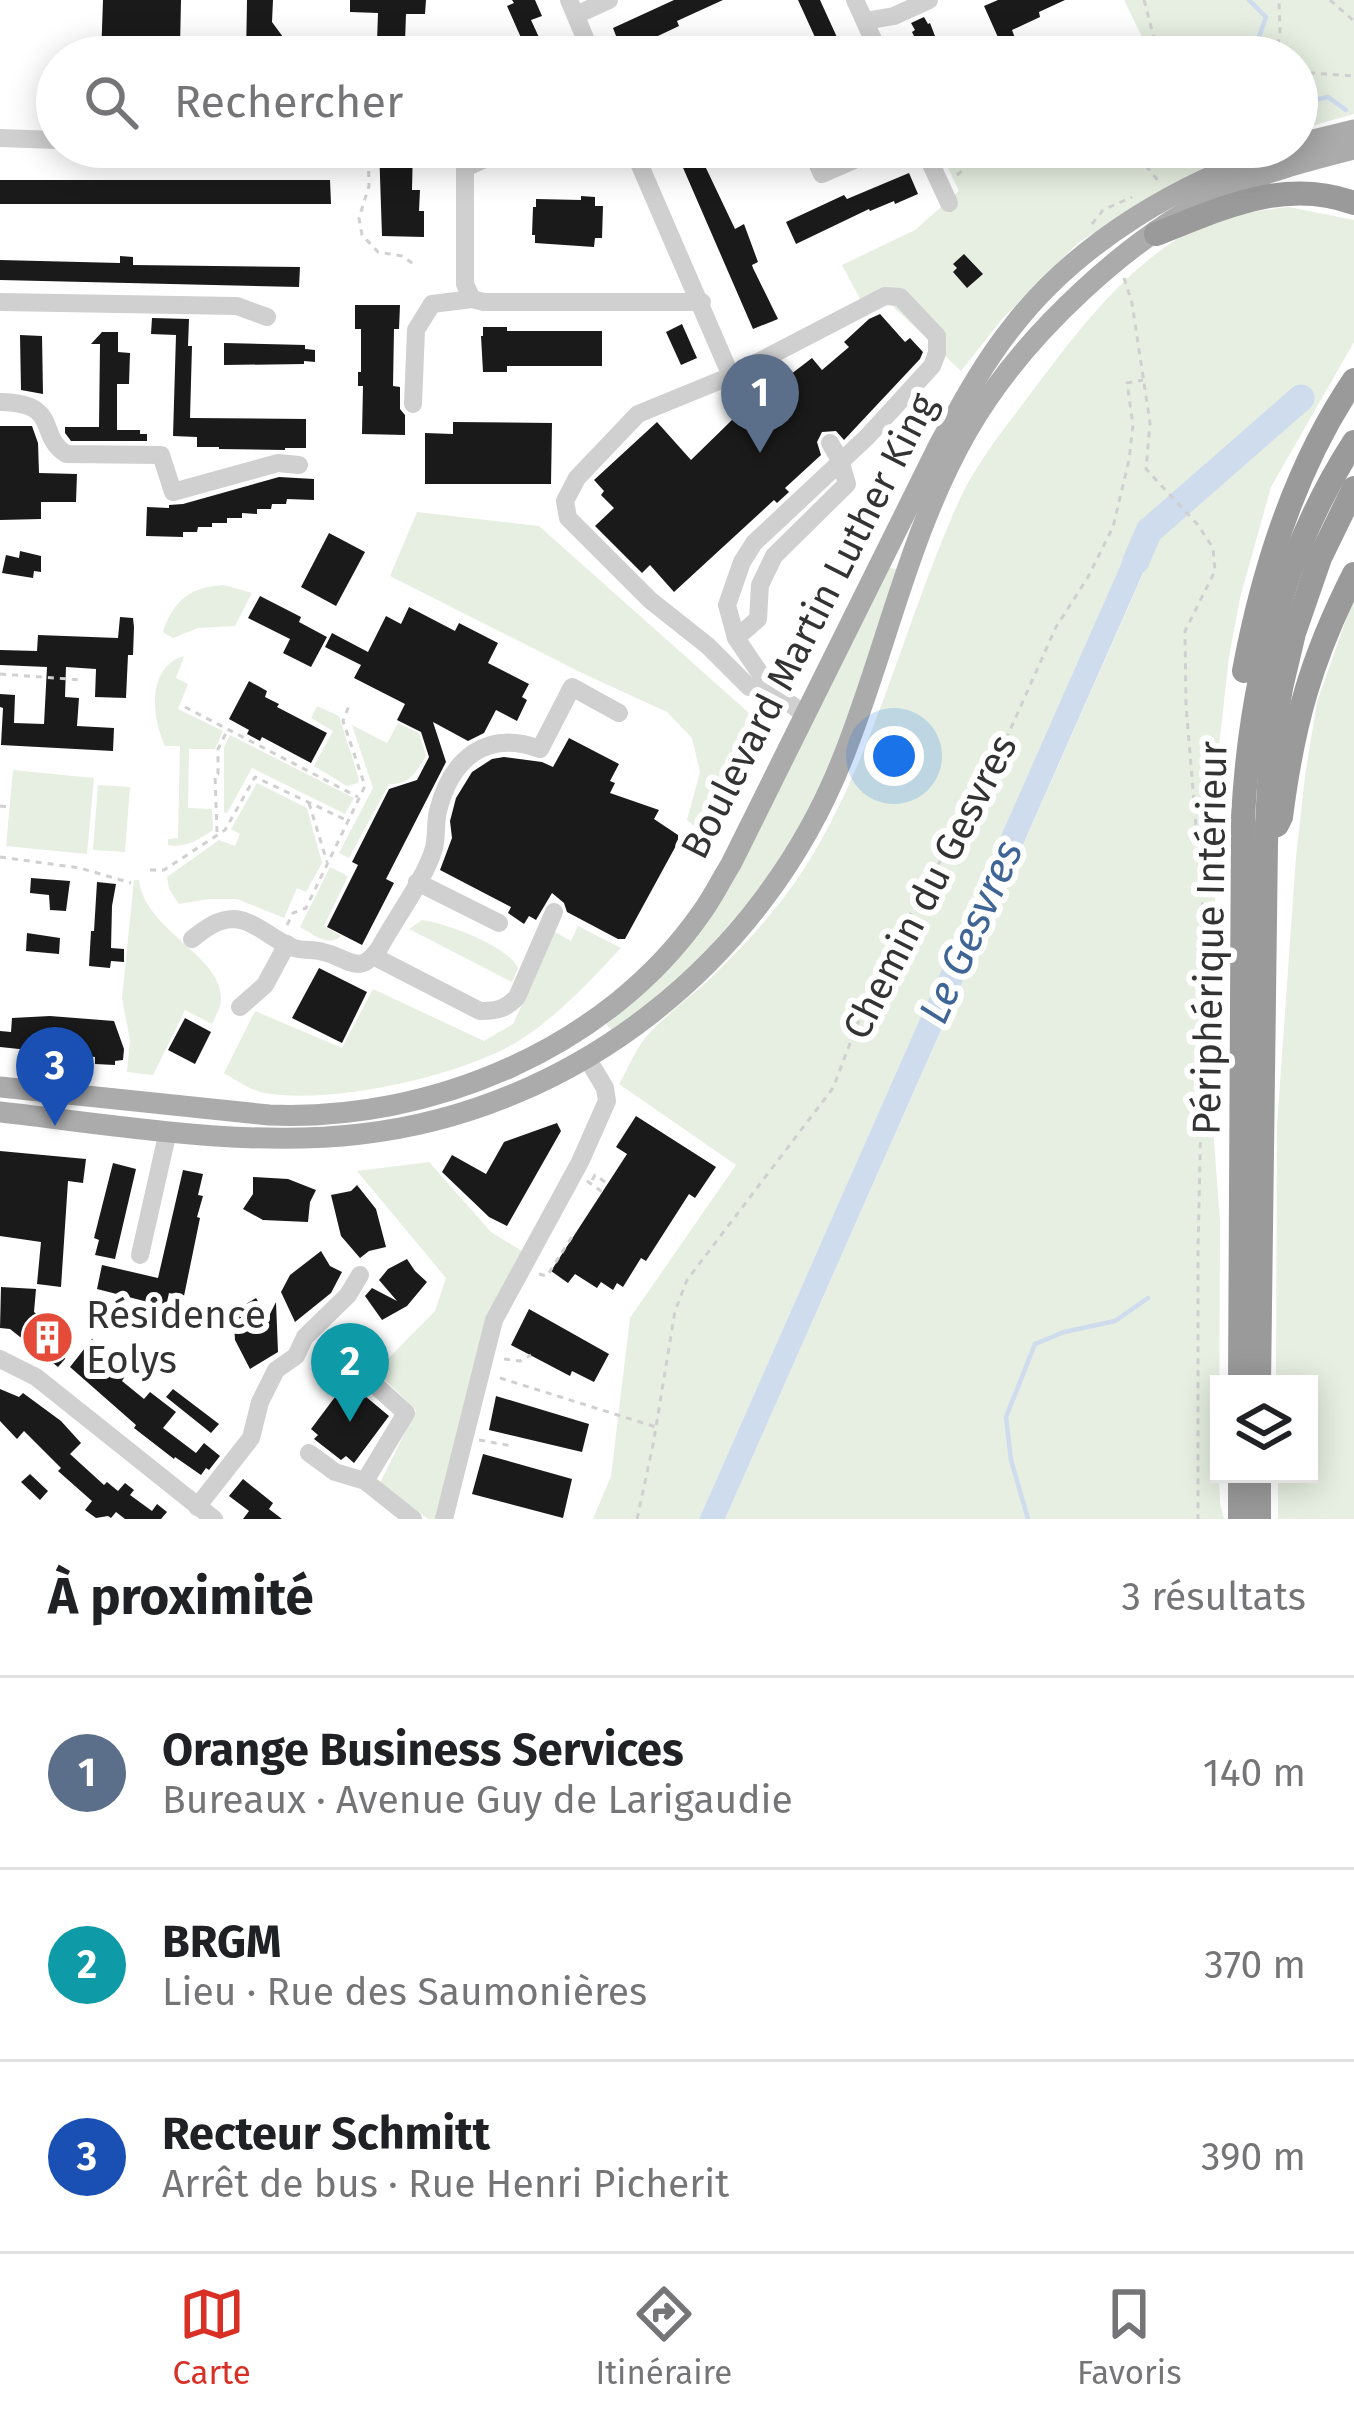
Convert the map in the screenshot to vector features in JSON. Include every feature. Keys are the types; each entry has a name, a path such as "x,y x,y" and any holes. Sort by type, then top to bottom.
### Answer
{"highway":[{"path":"1156,234 1234,203 1278,193 1325,195 1354,203"},
{"path":"1245,777 1232,753 1257,601 1312,454 1354,380"},
{"name":"Périphérique Intérieur","path":"1240,1375 1245,777 1258,680 1272,624 1305,533 1354,442"},
{"path":"1259,1375 1271,749 1289,652 1320,558 1354,488"},
{"path":"1266,842 1281,818 1302,699 1328,626 1354,574"},
{"path":"1240,1483 1240,1519"},
{"path":"1259,1483 1259,1519"}],"main road":[{"path":"1318,139 1354,130"},
{"name":"Boulevard Martin Luther King","path":"1318,159 1354,149"},
{"name":"Boulevard Martin Luther King","path":"380,1120 507,1069 575,1030 637,983 680,940 737,853 940,443 999,345 1034,302 1091,248 1230,168"},
{"name":"Boulevard Martin Luther King","path":"380,1120 437,1119 533,1086 641,1022 694,978 752,915 802,842 841,763 944,476 994,391 1074,299 1118,261 1194,207 1283,168"},
{"path":"0,1087 269,1115 380,1120"},
{"path":"0,1112 168,1131 302,1138 380,1120"}],"street":[{"path":"584,36 572,8 609,0"},
{"path":"855,0 872,36"},
{"path":"865,21 894,16 929,0"},
{"path":"0,138 36,139"},
{"path":"466,168 465,284 472,299"},
{"path":"641,168 728,369"},
{"path":"932,168 949,203"},
{"path":"772,691 749,686 650,600 568,518 565,501 577,478 638,414 885,296 900,297 937,336 932,366 867,437 835,451 754,543 727,605 736,638 772,691 806,716"},
{"path":"413,404 416,330 432,304 472,299 702,302"},
{"path":"0,302 238,306 267,317"},
{"path":"0,402 24,404 39,412 56,448 66,454 161,455 173,492 278,463 299,465"},
{"path":"736,638 758,619 760,585 775,556 847,484 835,451"},
{"path":"192,939 212,923 238,919 296,949 361,965 373,956 434,849 437,814 458,764 493,744 511,742 540,749 572,687 619,713"},
{"path":"417,882 499,923"},
{"path":"373,956 480,1011 497,1011 517,997 554,912"},
{"path":"240,1007 265,985 283,942"},
{"path":"444,1519 494,1320 604,1108 605,1088 587,1058"},
{"path":"140,1255 168,1131"},
{"path":"0,1359 36,1377 206,1513 251,1438 260,1402 276,1370 296,1357 305,1337 348,1294 360,1275"},
{"path":"362,1373 406,1413 365,1481"},
{"path":"309,1453 334,1472 365,1481 413,1519"}],"path":[{"path":"1144,0 1153,36"},
{"path":"1279,0 1279,36"},
{"path":"1330,0 1354,21"},
{"path":"1318,73 1354,76"},
{"path":"369,168 369,186 359,218 362,235 378,253 401,256 415,265"},
{"path":"937,178 956,175 964,168"},
{"path":"1150,168 1175,196"},
{"path":"1118,261 1132,303 1150,423 1146,469 1198,525 1213,548 1215,571 1186,631 1186,706 1205,934 1198,1519"},
{"name":"Chemin du Gesvres","path":"637,1519 681,1292 832,1088 885,959 995,764 1056,627 1113,527 1133,425 1127,383 1143,380"},
{"path":"0,674 82,680"},
{"path":"283,942 293,913 306,908 365,786 343,721 350,703"},
{"path":"185,707 360,797"},
{"path":"217,836 215,775 218,749 228,730"},
{"path":"150,870 164,869 225,830 255,777 348,821"},
{"path":"310,802 327,864"},
{"path":"0,857 80,868 131,883"},
{"path":"522,1264 548,1276 575,1232"},
{"path":"486,1352 520,1361 531,1355"},
{"path":"487,1374 656,1427"},
{"path":"466,1436 512,1446"}],"shaded area":[{"path":"1124,0 1354,0 1354,114 1318,124 1318,36 1142,36"},
{"path":"948,168 1203,168 1078,243 1003,318 961,371 883,297 866,310 842,265 915,230 959,191"},
{"path":"1289,207 1354,220 1354,342 1271,487 1240,598 1218,755 1211,1099 1220,1222 1219,1375 1210,1375 1210,1483 1219,1483 1224,1519 725,1519 1158,540 1141,520 699,1519 593,1519 611,1476 630,1318 736,1165 619,1084 642,1042 754,934 812,856 855,771 939,547 990,448 1061,353 1134,272 1203,225"},
{"path":"417,512 539,526 749,713 714,811 699,830 687,820 700,772 692,738 667,712 390,576"},
{"path":"888,567 899,570 830,768 806,818 768,879 684,977 612,1030 605,1023 670,959"},
{"path":"224,585 252,593 235,626 198,628 173,638 163,632 185,597"},
{"path":"1354,597 1354,1519 1278,1519 1278,1483 1318,1483 1318,1375 1276,1375 1277,1126 1296,857 1317,702"},
{"path":"184,656 176,678 188,684 178,709 223,731 215,749 189,749 188,808 212,809 213,830 174,846 168,845 168,839 178,838 180,746 165,746 155,694 163,670"},
{"path":"317,706 339,716 358,783 347,786 314,766 333,731 311,718"},
{"path":"398,723 419,733 426,756 407,780 389,784 349,858 339,853 373,788 352,725 387,743"},
{"path":"230,735 354,798 345,814 252,768 224,812 224,748"},
{"path":"13,770 94,778 87,854 6,846"},
{"path":"257,783 307,808 322,863 306,892 297,888 284,918 237,899 179,904 167,877 219,840 235,846 240,834 231,829"},
{"path":"98,785 130,787 125,852 93,850"},
{"path":"330,867 348,876 324,926 341,936 331,941 300,927"},
{"path":"134,880 139,880 154,913 208,968 221,997 212,1024 185,1010 153,1075 127,1072 130,1040 122,998"},
{"path":"422,920 460,931 502,952 518,968 512,982 409,929"},
{"path":"578,926 621,948 545,1022 493,1054 395,1085 324,1095 260,1092 224,1073 255,1011 342,1048 373,989 484,1041 513,1024 555,932 571,941"},
{"path":"429,1162 491,1232 522,1251 436,1519 428,1519 380,1483 416,1410 376,1371 435,1311 446,1278 357,1171"}],"water":[{"path":"1141,519 1158,539 725,1519 699,1519"}],"building":[{"path":"103,0 181,0 180,36 102,36"},
{"path":"247,0 273,0 272,22 282,36 246,36"},
{"path":"350,0 426,0 425,14 406,14 405,36 377,36 378,13 350,12"},
{"path":"512,0 535,0 542,16 531,20 538,36 520,36 507,6"},
{"path":"674,0 723,0 677,21 679,26 658,36 616,36 613,28"},
{"path":"798,0 820,0 836,36 814,36"},
{"path":"998,0 1065,0 1012,30 1014,36 997,36 984,6"},
{"path":"924,17 935,36 914,36 911,23"},
{"path":"380,168 413,168 412,190 420,190 419,211 424,211 424,237 382,236"},
{"path":"683,168 706,168 735,229 744,224 758,262 753,268 778,319 753,329"},
{"path":"909,173 918,194 869,209 796,244 786,222 844,195 847,199"},
{"path":"0,180 330,180 331,204 0,204"},
{"path":"581,196 595,197 595,206 603,206 602,238 595,238 594,247 535,243 536,199 581,200"},
{"path":"964,254 983,274 967,288 953,272 957,268 953,264"},
{"path":"120,256 133,257 133,265 300,267 299,287 0,280 0,260 120,263"},
{"path":"355,305 400,305 399,329 394,329 393,386 400,387 405,435 362,434 361,329 355,329"},
{"path":"880,314 905,342 910,338 923,352 920,359 844,440 836,431 822,432 817,442 821,455 785,488 789,492 777,503 774,500 674,592 650,565 642,573 595,526 614,508 594,480 657,422 691,460 777,376 782,381 812,358 822,370 849,347 844,342"},
{"path":"152,318 189,319 190,418 306,419 306,448 219,449 197,447 197,437 173,436 176,335 151,334"},
{"path":"682,324 697,358 681,365 666,332"},
{"path":"483,327 602,331 602,366 507,366 507,372 483,372"},
{"path":"102,332 118,332 118,352 130,353 129,384 117,384 117,430 140,430 147,434 147,441 71,441 65,433 65,427 99,427 100,344 91,344"},
{"path":"20,335 42,336 43,394 21,390"},
{"path":"224,343 305,345 315,350 315,362 224,365"},
{"path":"453,422 552,423 551,484 425,484 425,433 453,434"},
{"path":"0,426 32,426 39,473 77,474 76,502 41,502 41,519 0,520"},
{"path":"279,477 314,479 314,500 287,499 286,504 272,504 271,509 257,509 257,514 242,513 242,518 227,518 227,523 183,532 183,537 146,536 147,507 169,508"},
{"path":"329,533 365,552 336,606 301,587"},
{"path":"20,551 41,556 41,572 34,571 33,578 2,573 6,555 19,558"},
{"path":"260,596 327,637 311,667 283,653 290,639 248,618"},
{"path":"409,607 455,631 459,623 498,643 488,663 529,684 522,697 527,700 517,721 496,710 484,733 468,741 433,722 446,762 386,879 394,883 362,945 327,927 358,865 352,862 389,789 417,780 429,757 421,732 397,720 405,704 354,678 361,665 325,647 332,633 368,652 386,616 401,624"},
{"path":"120,617 133,618 134,627 126,698 95,697 96,669 66,667 65,697 79,698 77,726 114,728 113,751 1,745 0,694 15,695 14,723 44,724 47,667 0,665 0,650 37,651 38,635 118,638"},
{"path":"249,681 267,691 265,697 277,707 327,733 311,763 262,737 260,741 229,719"},
{"path":"569,738 619,764 610,793 659,810 654,819 678,835 625,939 567,912 552,893 536,920 529,916 524,924 508,913 511,907 440,870 452,838 450,821 456,798 472,772 504,757 553,767"},
{"path":"31,878 70,881 66,911 50,910 49,895 30,893"},
{"path":"97,882 116,884 111,948 124,949 124,962 111,961 110,968 89,966"},
{"path":"27,933 60,938 59,954 26,951"},
{"path":"319,968 367,992 342,1043 292,1018"},
{"path":"12,1018 114,1021 123,1060 115,1065 95,1064 95,1057 0,1047 0,1031 11,1032"},
{"path":"185,1018 211,1032 195,1064 168,1050"},
{"path":"636,1116 716,1167 695,1198 689,1194 646,1261 641,1258 623,1287 617,1283 613,1290 601,1282 597,1288 575,1274 568,1283 551,1271 627,1154 616,1147"},
{"path":"557,1123 561,1131 507,1226 489,1217 442,1172 452,1155 486,1174 504,1142"},
{"path":"0,1151 86,1159 83,1183 68,1181 61,1287 37,1284 41,1242 0,1236"},
{"path":"113,1163 136,1169 115,1259 95,1255 99,1240 94,1238"},
{"path":"183,1170 203,1174 200,1218 184,1296 169,1293 164,1315 146,1311 148,1302 97,1289 102,1265 158,1278"},
{"path":"253,1177 288,1179 316,1190 308,1222 263,1220 243,1209 253,1194"},
{"path":"357,1185 376,1209 386,1247 360,1258 341,1236 331,1195"},
{"path":"321,1251 330,1266 342,1272 331,1293 295,1322 281,1292 290,1275"},
{"path":"407,1259 427,1282 407,1306 382,1320 365,1296 372,1288 397,1301 379,1280"},
{"name":"Résidence Eolys","path":"1,1287 36,1289 34,1312 67,1338 65,1359 58,1367 10,1329 0,1328"},
{"path":"256,1298 268,1318 276,1302 278,1352 250,1369 235,1340 233,1308"},
{"path":"529,1309 609,1354 594,1382 572,1371 570,1376 511,1345"},
{"path":"92,1339 127,1373 122,1381 144,1399 150,1392 176,1412 163,1428 196,1453 204,1443 220,1456 209,1470 201,1475 174,1459 70,1367"},
{"path":"347,1381 389,1416 354,1463 346,1456 341,1460 314,1439 318,1435 311,1429"},
{"path":"0,1389 19,1397 23,1393 61,1421 81,1443 70,1454 104,1485 107,1482 118,1491 125,1483 134,1490 130,1495 152,1511 157,1504 167,1512 161,1519 125,1519 116,1512 111,1518 96,1518 85,1510 92,1501 58,1471 61,1468 24,1431 17,1439 0,1421"},
{"path":"173,1389 219,1424 211,1433 166,1397"},
{"path":"496,1396 589,1424 582,1452 489,1430"},
{"path":"483,1454 572,1479 563,1518 472,1494"},
{"path":"30,1474 48,1491 40,1500 21,1482"},
{"path":"243,1479 273,1503 269,1509 282,1519 243,1519 249,1511 229,1496"}],"waterway":[{"path":"1249,0 1266,17 1259,36"},
{"path":"1318,99 1328,97 1346,110"},
{"name":"Le Gesvres","path":"1136,561 1149,531 1301,398"},
{"path":"1028,1519 1011,1460 1006,1417 1035,1344 1115,1321 1148,1298"}],"place":[{"name":"Orange Business Services","path":"760,453"},
{"name":"Recteur Schmitt","path":"55,1126"},
{"name":"Résidence Eolys","path":"47,1337"},
{"name":"BRGM","path":"350,1422"}]}
